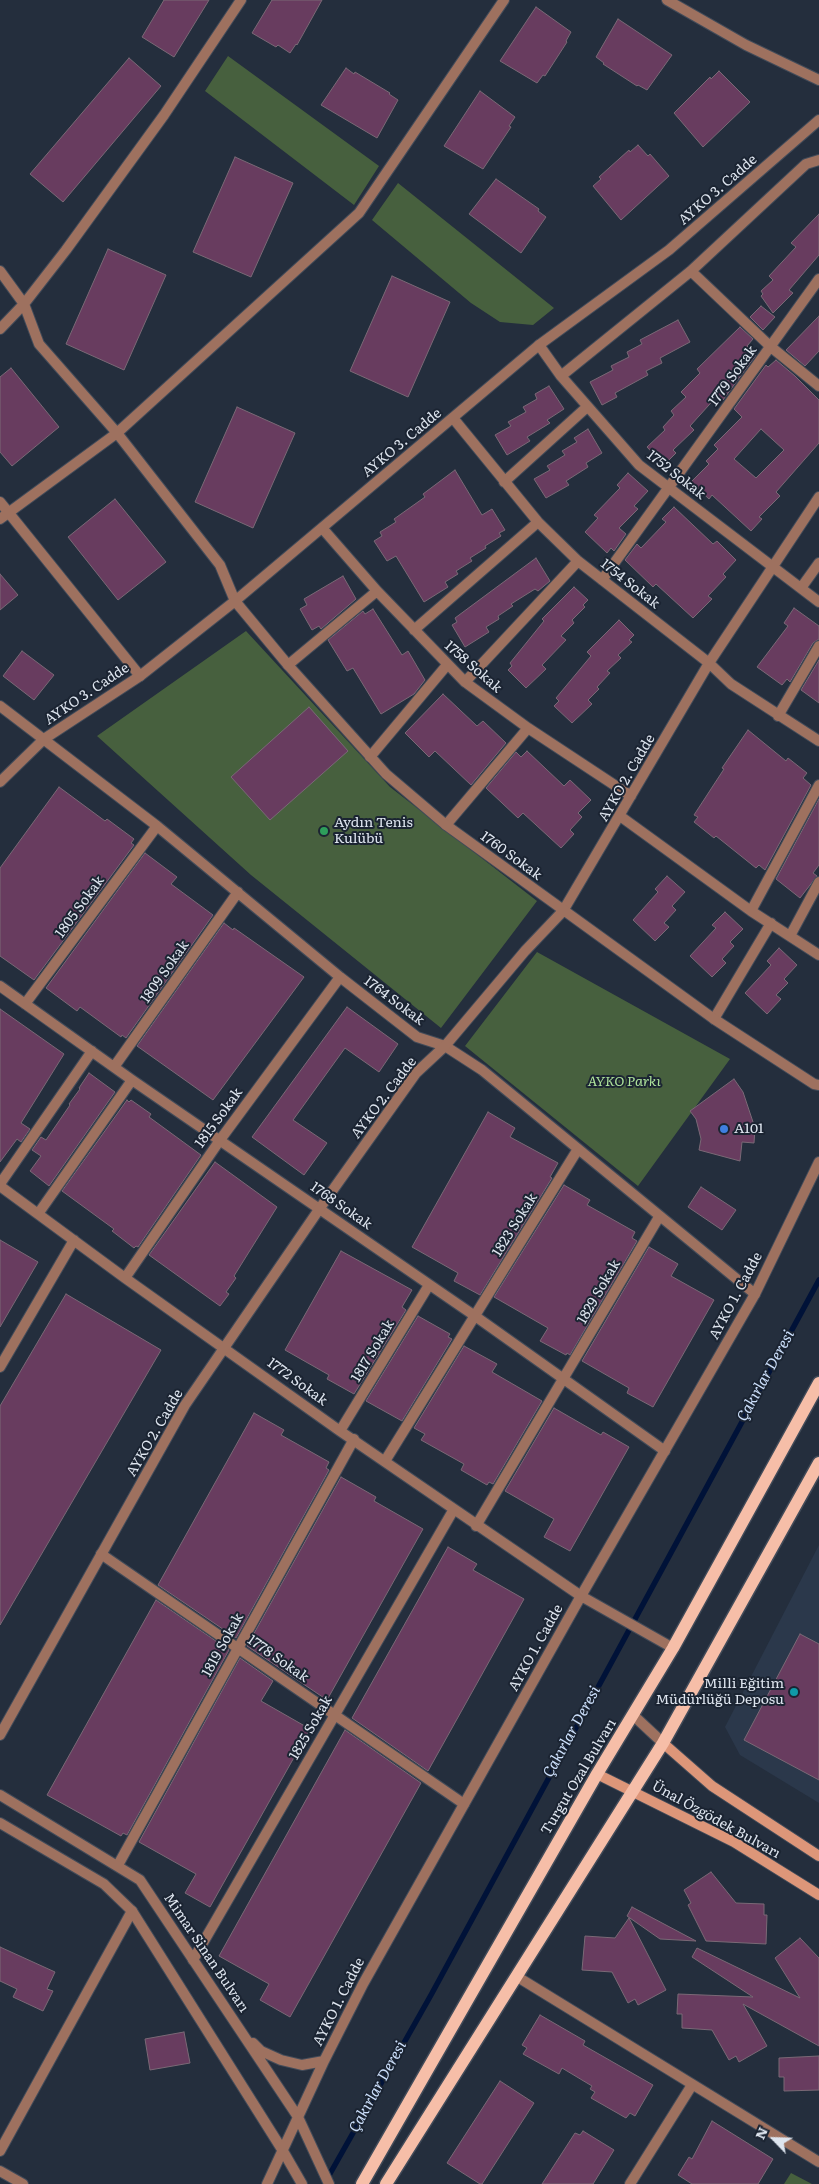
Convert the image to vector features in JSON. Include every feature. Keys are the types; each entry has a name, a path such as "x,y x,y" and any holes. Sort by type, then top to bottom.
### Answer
{"main road":[{"name":"Turgut Ozal Bulvarı","path":"362,2184 597,1774 672,1648 819,1383"},
{"path":"386,2184 663,1743 819,1463"},
{"name":"Ünal Özgödek Bulvarı","path":"663,1743 712,1786 819,1856"},
{"name":"Ünal Özgödek Bulvarı","path":"597,1774 734,1842 819,1895"}],"street":[{"path":"0,329 24,304 66,250 164,115 242,0"},
{"path":"4,516 116,433 359,213 504,0"},
{"path":"667,0 746,45 819,80"},
{"name":"AYKO 3. Cadde","path":"0,782 44,739 140,676 235,601 323,529 539,345 669,250 819,120"},
{"path":"561,376 691,271 806,164 819,160"},
{"name":"1760 Sokak","path":"0,271 24,304 39,344 116,433 220,564 235,601 288,665 386,774 446,825 563,911 714,1019 816,1084"},
{"path":"691,271 771,347 819,386"},
{"name":"1779 Sokak","path":"602,580 819,279"},
{"name":"1752 Sokak","path":"539,345 561,376 639,465 819,602"},
{"path":"504,482 587,407"},
{"name":"1754 Sokak","path":"453,418 538,522 578,561 709,663 731,684 819,741"},
{"name":"AYKO 2. Cadde","path":"0,1735 186,1404 320,1208 416,1073 445,1046 524,951 563,911 709,663 819,497"},
{"path":"0,502 4,516 140,676"},
{"path":"414,630 538,522"},
{"name":"1758 Sokak","path":"323,529 377,591 465,682 528,728 631,796"},
{"path":"465,682 578,561"},
{"path":"801,588 819,563"},
{"path":"288,665 377,591"},
{"path":"778,716 819,646"},
{"path":"370,757 447,665"},
{"name":"1764 Sokak","path":"0,706 157,826 340,977 417,1037 445,1046 482,1070 659,1218 755,1294"},
{"path":"446,825 528,728"},
{"path":"751,911 819,785"},
{"path":"620,816 751,911 819,955"},
{"name":"1805 Sokak","path":"25,1004 157,826"},
{"path":"790,936 819,882"},
{"name":"1809 Sokak","path":"114,1068 238,892"},
{"path":"714,1019 771,923"},
{"name":"1815 Sokak","path":"125,1278 220,1140 340,977"},
{"name":"1768 Sokak","path":"2,991 25,1004 114,1068 320,1208 665,1452"},
{"path":"0,1185 92,1051"},
{"path":"38,1214 132,1080"},
{"path":"816,1084 819,1095"},
{"name":"1823 Sokak","path":"385,1461 578,1149"},
{"name":"AYKO 1. Cadde","path":"267,2184 362,1984 581,1596 755,1294 819,1162"},
{"name":"1772 Sokak","path":"0,1185 125,1278 476,1526 581,1596 672,1648"},
{"name":"1829 Sokak","path":"476,1526 659,1218"},
{"path":"0,1367 74,1240"},
{"name":"1817 Sokak","path":"340,1430 429,1285"},
{"name":"1819 Sokak","path":"118,1865 237,1647 354,1439"},
{"name":"1825 Sokak","path":"193,1960 454,1509"},
{"name":"1778 Sokak","path":"101,1554 464,1804"},
{"name":"Ünal Özgödek Bulvarı","path":"633,1716 663,1743"},
{"name":"Mimar Sinan Bulvarı","path":"0,1795 140,1880 298,2118 329,2184"},
{"path":"0,1823 104,1884 132,1910 284,2150 302,2184"},
{"path":"0,2152 132,1910"},
{"path":"516,1976 819,2162"},
{"path":"245,2037 262,2051 281,2060 302,2066 324,2061"},
{"path":"630,2184 692,2085"},
{"path":"0,2171 23,2184"}],"shaded area":[{"path":"819,1545 819,1803 740,1755 725,1727"}],"green space":[{"path":"228,56 379,166 354,205 205,91"},
{"path":"398,183 554,308 533,325 500,322 471,303 372,220"},
{"name":"Aydın Tenis Kulübü","path":"246,631 390,787 537,901 441,1028 251,875 97,736"},
{"name":"AYKO Parkı","path":"537,952 730,1059 638,1186 465,1046"},
{"path":"791,2173 812,2184 784,2184"}],"building":[{"path":"164,0 209,0 174,57 142,37"},
{"path":"272,0 322,0 297,45 290,53 252,33"},
{"path":"536,7 571,32 567,42 545,76 543,75 537,83 500,61"},
{"path":"618,19 672,55 647,90 637,86 603,64 596,57"},
{"path":"129,58 161,86 63,202 30,174"},
{"path":"346,68 390,93 398,100 377,138 321,105"},
{"path":"719,71 750,102 703,147 674,113 710,77 711,79"},
{"path":"480,91 515,117 509,126 511,127 483,169 444,146"},
{"path":"638,145 648,156 650,154 669,176 621,220 593,186 601,179 599,177 629,150 630,152"},
{"path":"235,157 293,183 251,277 193,252"},
{"path":"496,179 539,209 538,211 546,217 521,253 469,214"},
{"path":"819,214 819,255 789,290 793,293 773,313 761,296 763,294 761,291 773,280 769,276 796,247 791,243"},
{"path":"108,249 166,275 124,370 66,344"},
{"path":"392,276 450,302 408,397 350,371"},
{"path":"761,306 775,317 763,330 750,317"},
{"path":"819,316 819,351 805,366 786,350"},
{"path":"678,320 690,342 660,358 662,363 646,371 648,375 615,393 617,397 602,405 590,382 613,370 611,366 629,357 627,352 642,344 640,340"},
{"path":"740,327 753,339 747,346 756,355 723,400 718,395 690,426 694,430 673,450 676,453 664,465 647,447 665,430 663,427 674,415 671,411 686,397 681,392 700,373 697,369"},
{"path":"776,360 819,400 819,443 776,492 780,496 759,517 762,519 751,531 712,495 709,499 691,482 709,464 706,461 718,449 714,445 742,417 734,409 766,365 768,367","holes":["761,429 784,450 756,478 734,459"]},
{"path":"11,368 59,427 12,466 0,452 0,377"},
{"path":"549,386 564,409 547,420 550,423 527,437 530,441 507,455 495,435 511,426 508,422 526,412 523,407 537,399 535,394"},
{"path":"237,407 295,433 253,528 195,502"},
{"path":"588,429 602,453 586,463 588,467 566,481 569,485 546,498 534,479 550,470 547,466 565,455 562,451 577,442 574,438"},
{"path":"455,470 482,515 492,509 505,530 499,533 501,536 485,546 486,548 470,558 472,561 456,571 458,574 445,582 448,587 424,602 396,556 387,561 374,541 382,536 380,532 396,522 394,519 425,497 423,494"},
{"path":"628,473 648,491 634,506 638,509 619,528 626,534 614,551 611,548 607,553 585,532 598,518 594,515 620,488 617,485"},
{"path":"115,499 166,562 118,600 68,537"},
{"path":"674,507 713,544 717,541 736,560 723,574 726,577 708,596 712,599 693,618 656,584 653,587 625,560 637,544 641,548 666,522 662,519"},
{"path":"536,558 550,581 538,591 535,589 511,604 513,606 498,616 499,619 486,627 489,632 465,647 452,625 457,622 455,618"},
{"path":"0,574 18,595 0,610"},
{"path":"343,576 356,599 321,629 319,626 312,630 300,609 307,605 304,599"},
{"path":"574,587 588,600 583,605 585,607 572,620 574,623 561,636 566,640 542,665 546,669 526,688 508,670 512,666 510,663 544,621 542,619"},
{"path":"794,608 819,626 819,639 813,643 790,682 787,679 782,685 757,667 788,626 784,623"},
{"path":"373,609 402,655 408,651 425,680 414,694 381,714 353,668 347,671 328,640 363,611 365,614"},
{"path":"619,620 634,635 629,640 632,642 618,655 621,658 607,671 610,673 597,687 599,689 588,700 592,704 572,723 554,706 559,701 556,698 591,656 587,652"},
{"path":"22,651 54,675 34,700 3,676"},
{"path":"819,660 819,703 801,690"},
{"path":"443,694 477,726 483,721 506,743 471,785 435,751 429,757 405,733"},
{"path":"309,707 348,751 270,820 231,777"},
{"path":"748,730 786,761 788,758 807,773 803,778 811,785 765,870 759,865 756,868 716,836 714,838 694,822 698,817 694,815 724,769 722,768"},
{"path":"527,751 564,786 570,780 591,800 578,813 582,817 570,830 574,834 561,848 523,813 518,818 486,788 516,752 521,757"},
{"path":"59,787 105,821 107,819 134,839 131,843 134,845 34,980 0,956 0,868"},
{"path":"819,799 819,865 813,873 817,876 800,898 776,879"},
{"path":"145,853 177,877 171,884 213,915 126,1038 122,1035 121,1037 80,1007 77,1011 46,988"},
{"path":"667,876 685,892 672,906 676,910 664,923 669,927 655,941 633,920 658,892 655,889"},
{"path":"725,912 743,929 730,942 734,946 722,959 726,963 712,977 690,956 716,928 712,925"},
{"path":"224,923 304,977 213,1100 137,1046"},
{"path":"779,948 797,965 784,979 788,983 776,995 781,999 767,1014 745,993 771,965 767,961"},
{"path":"347,1007 398,1044 379,1072 345,1048 293,1120 327,1143 304,1175 252,1137"},
{"path":"0,1009 64,1054 21,1123 30,1129 21,1142 17,1139 0,1162"},
{"path":"89,1073 115,1092 49,1186 30,1171 41,1156 32,1150 41,1137 46,1140"},
{"path":"734,1079 743,1092 755,1128 754,1143 742,1142 740,1161 699,1150 701,1139 696,1119 690,1111"},
{"path":"127,1100 129,1102 131,1100 151,1114 149,1117 201,1155 138,1247 134,1248 112,1231 114,1229 62,1191"},
{"path":"488,1112 515,1128 510,1137 558,1163 550,1177 552,1178 480,1295 454,1281 458,1273 412,1247"},
{"path":"215,1162 277,1207 234,1276 236,1278 226,1292 229,1294 220,1306 149,1255"},
{"path":"564,1185 590,1200 587,1205 635,1232 632,1238 637,1241 570,1355 567,1353 566,1355 540,1341 548,1328 494,1297"},
{"path":"701,1187 736,1210 722,1230 688,1207"},
{"path":"0,1240 38,1262 0,1327"},
{"path":"649,1247 678,1264 671,1276 714,1300 653,1407 627,1393 629,1388 582,1361"},
{"path":"341,1251 412,1290 402,1307 406,1310 354,1394 327,1379 329,1375 285,1350"},
{"path":"66,1294 161,1350 0,1625 0,1406"},
{"path":"418,1316 450,1334 448,1337 452,1339 402,1421 366,1401"},
{"path":"464,1346 497,1364 492,1372 542,1401 493,1484 489,1482 487,1485 461,1470 464,1464 421,1440 425,1434 414,1428"},
{"path":"554,1408 601,1435 603,1432 629,1447 570,1551 544,1537 554,1519 505,1491"},
{"path":"254,1413 284,1430 281,1435 329,1462 326,1468 329,1470 236,1638 158,1585"},
{"path":"341,1477 376,1497 374,1501 423,1529 327,1700 247,1646"},
{"path":"448,1547 477,1564 473,1570 524,1599 428,1771 352,1718"},
{"path":"156,1600 229,1650 127,1835 123,1833 121,1836 47,1795"},
{"name":"Milli Eğitim Müdürlüğü Deposu","path":"800,1634 819,1644 819,1780 744,1740"},
{"path":"240,1658 273,1681 261,1701 310,1729 210,1907 185,1893 196,1874 139,1842"},
{"path":"345,1730 421,1783 290,2017 260,2000 269,1984 219,1956"},
{"path":"711,1872 736,1903 764,1904 764,1915 767,1915 766,1944 706,1941 688,1905 691,1903 684,1890"},
{"path":"632,1907 696,1941 660,1939 627,1916"},
{"path":"629,1918 666,1990 638,2005 635,1999 628,2003 612,1972 582,1970 585,1936 615,1938"},
{"path":"800,1938 819,1958 819,2046 743,2004 767,2046 739,2062 736,2056 729,2060 712,2030 682,2028 682,2014 677,2014 678,1994 753,1997 692,1957 697,1948 800,1998 775,1958"},
{"path":"0,1947 55,1972 47,1989 53,1991 43,2011 13,1997 17,1989 0,1981"},
{"path":"540,2015 585,2041 583,2045 653,2085 635,2116 630,2113 626,2118 591,2098 595,2092 590,2089 592,2086 562,2068 559,2074 523,2054 527,2048 522,2045"},
{"path":"184,2032 190,2063 150,2070 145,2039"},
{"path":"819,2056 819,2090 784,2091 784,2077 779,2077 779,2058"},
{"path":"500,2081 534,2103 482,2184 480,2184 447,2163"},
{"path":"712,2121 773,2159 758,2184 692,2184 678,2175 689,2157 692,2159"},
{"path":"583,2131 614,2150 593,2184 542,2184 575,2133 580,2135"}],"waterway":[{"name":"Çakırlar Deresi","path":"327,2179 431,1995 819,1280"}],"place":[{"name":"Aydın Tenis Kulübü","path":"324,831"},
{"name":"A101","path":"724,1129"},
{"name":"Milli Eğitim Müdürlüğü Deposu","path":"794,1692"}]}
